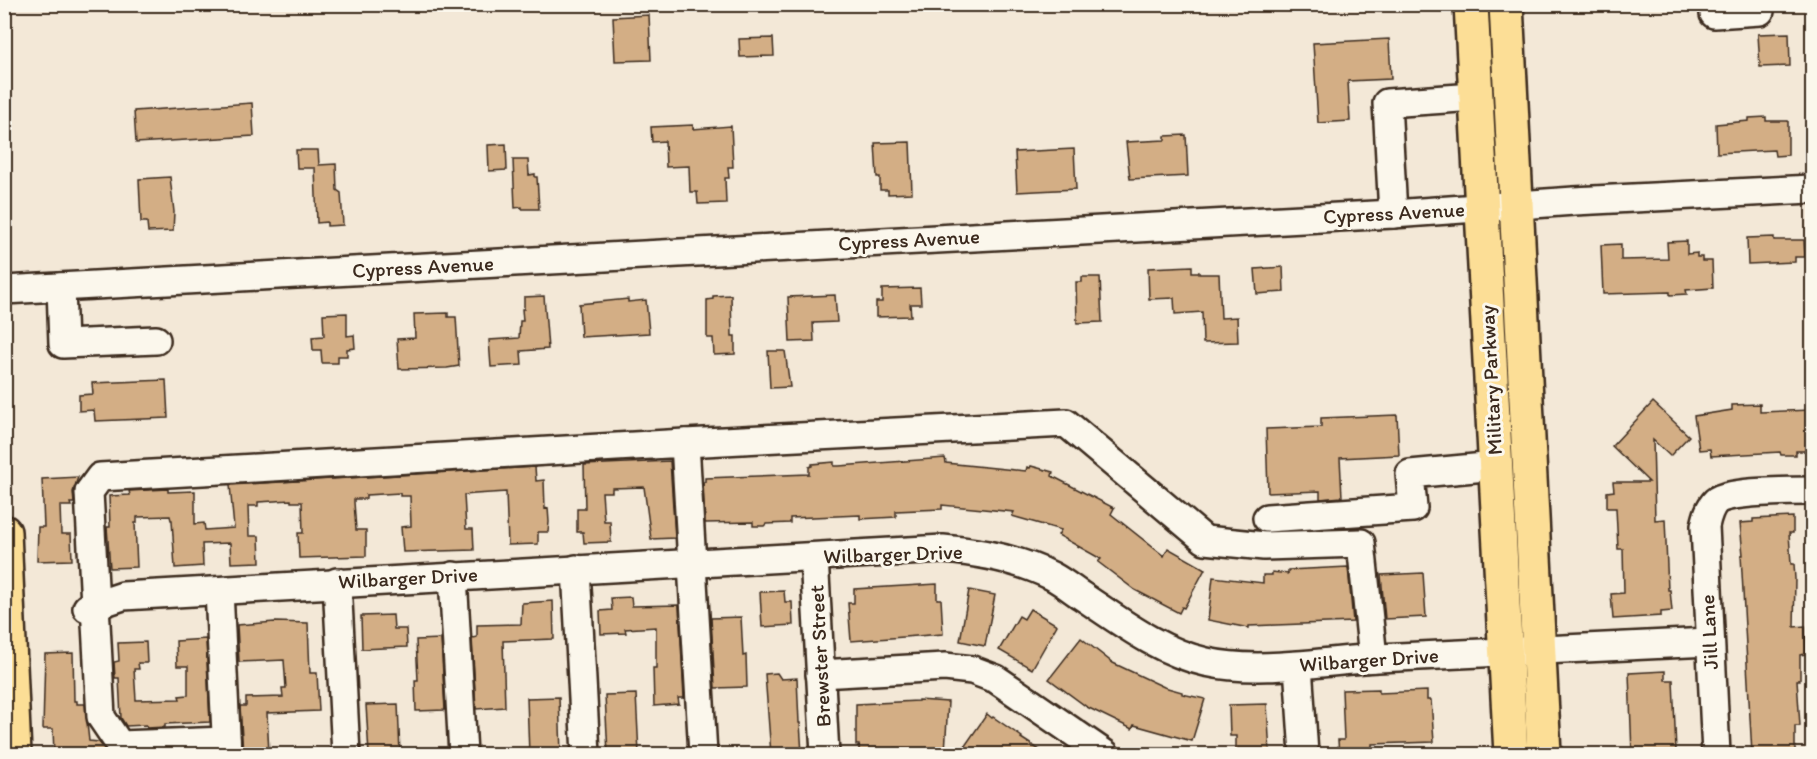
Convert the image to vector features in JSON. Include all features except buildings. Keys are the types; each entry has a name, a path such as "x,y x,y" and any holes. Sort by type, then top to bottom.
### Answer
{"main road":[{"name":"Military Parkway","path":"1471,4 1480,208 1507,651 1511,754"},
{"name":"Military Parkway","path":"1506,4 1544,754"},
{"path":"4,532 14,754"}],"street":[{"path":"1714,4 1714,14 1760,12 1760,4"},
{"path":"1393,214 1387,103 1475,97"},
{"name":"Cypress Avenue","path":"4,290 1812,189"},
{"path":"61,287 63,344 156,340"},
{"path":"219,591 226,748 120,745 101,717 91,607 89,492 100,477 1066,423 1204,540 1264,546 1361,543 1373,658"},
{"path":"685,443 703,754"},
{"path":"1268,518 1413,508 1410,474 1496,466"},
{"name":"Jill Lane","path":"1716,754 1705,526 1710,510 1718,499 1732,495 1812,491"},
{"name":"Wilbarger Drive","path":"91,607 123,596 943,549 977,551 1053,577 1118,620 1178,654 1207,663 1242,666 1298,666 1373,658 1709,642"},
{"name":"Brewster Street","path":"814,557 825,754"},
{"path":"576,569 586,754"},
{"path":"453,576 462,754"},
{"path":"338,582 346,754"},
{"path":"1298,666 1304,754"},
{"path":"820,674 945,667 972,670 996,680 1105,754"}]}
